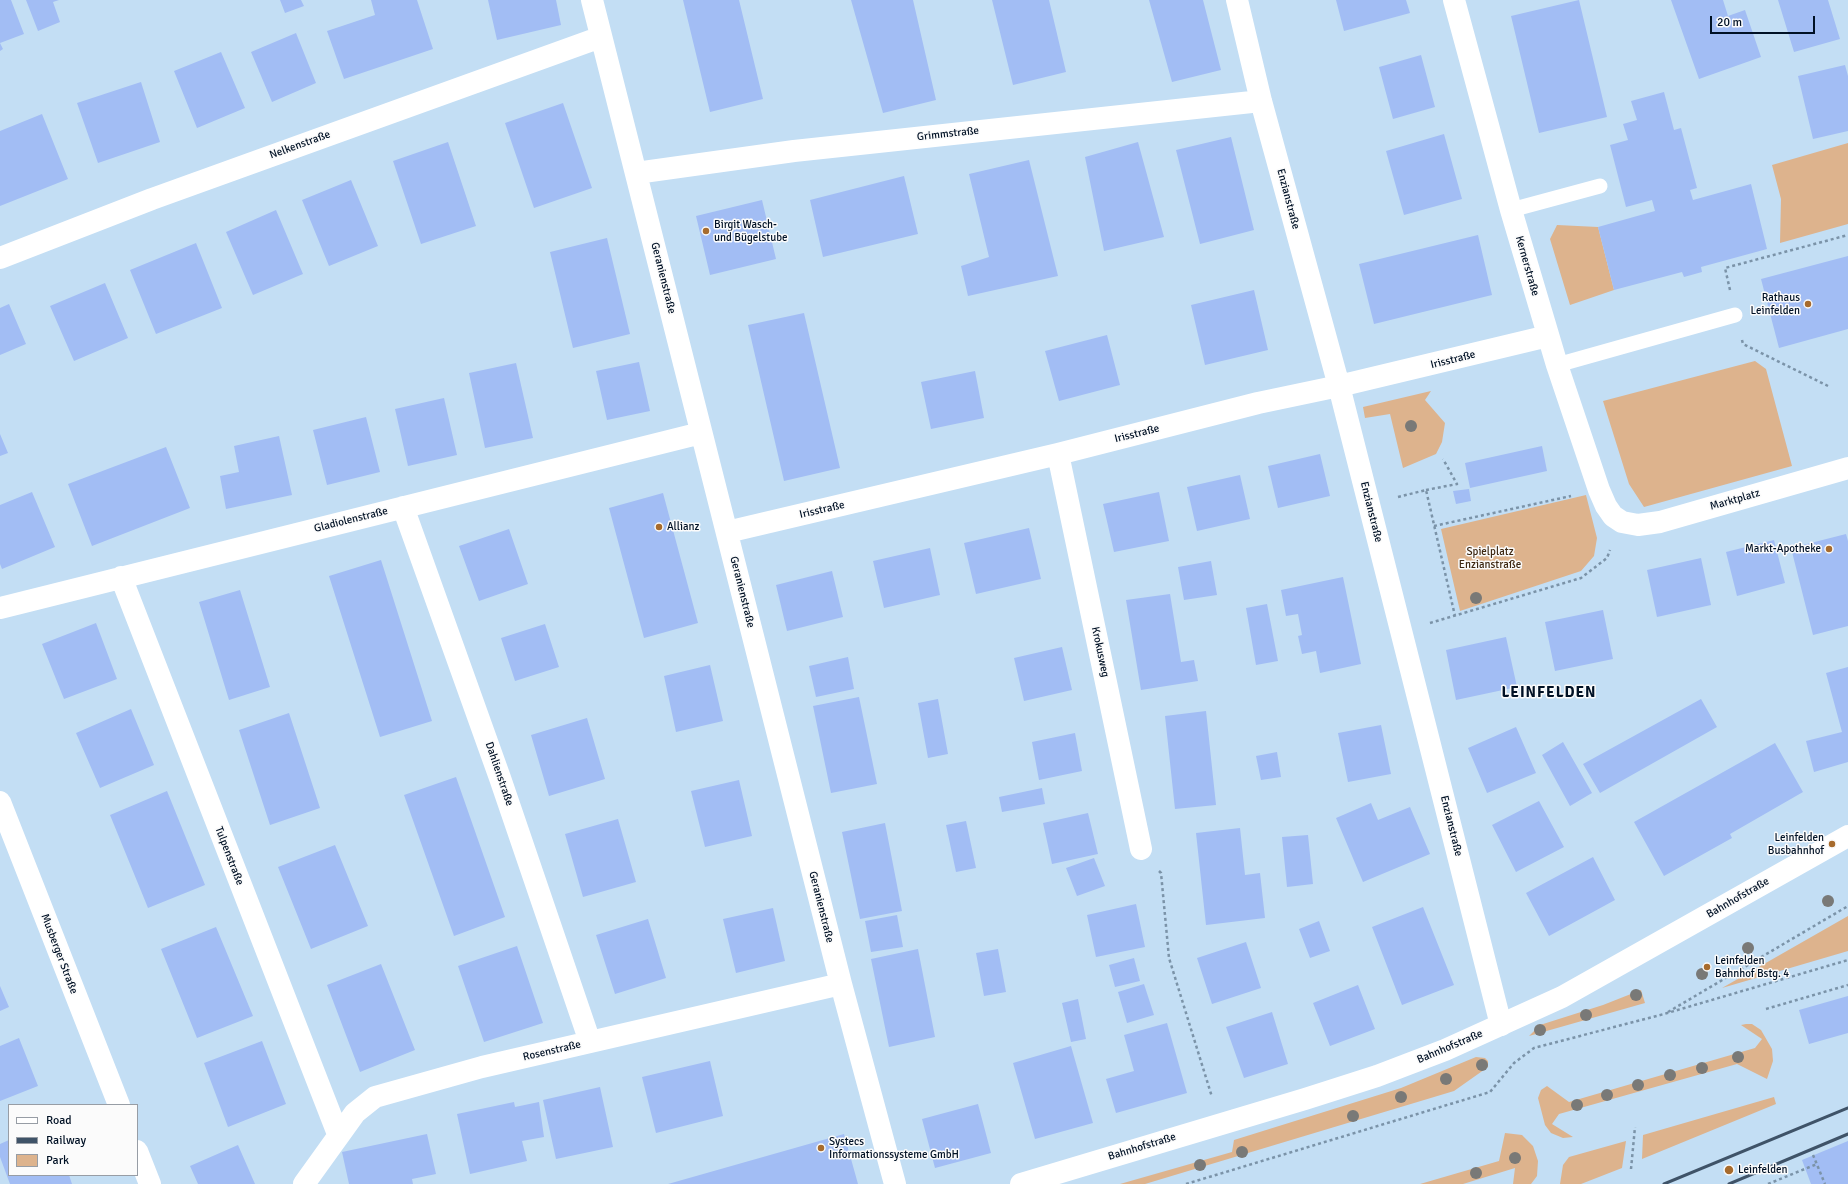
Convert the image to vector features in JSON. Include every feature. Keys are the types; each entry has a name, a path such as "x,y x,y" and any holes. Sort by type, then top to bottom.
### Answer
{"street":[{"name":"Geranienstraße","path":"592,0 841,984 895,1184"},
{"name":"Enzianstraße","path":"1237,0 1261,101 1339,386 1501,1025"},
{"name":"Kernerstraße","path":"1454,0 1511,210 1557,365 1599,490 1606,506 1613,516 1622,522"},
{"name":"Nelkenstraße","path":"0,258 152,199 602,37"},
{"name":"Grimmstraße","path":"636,173 801,150 1261,101"},
{"name":"Irisstraße","path":"727,532 1058,454 1258,403 1339,386 1548,336"},
{"name":"Gladiolenstraße","path":"0,608 702,433"},
{"name":"Krokusweg","path":"1058,454 1142,849"},
{"name":"Marktplatz","path":"1622,522 1638,525 1660,522 1848,468"},
{"name":"Dahlienstraße","path":"402,507 500,778 590,1042"},
{"name":"Tulpenstraße","path":"121,577 338,1134"},
{"name":"Musberger Straße","path":"0,802 119,1104"},
{"name":"Bahnhofstraße","path":"1021,1184 1377,1076 1445,1050 1562,997 1848,836"},
{"name":"Rosenstraße","path":"304,1184 354,1112 375,1097 482,1067 841,984"},
{"path":"138,1154 150,1184"}],"lane":[{"path":"1511,210 1600,186"},
{"path":"1557,365 1735,315"}],"path":[{"path":"1828,386 1744,344 1735,315 1726,268 1848,235"},
{"path":"1368,503 1457,484 1443,459"},
{"path":"1426,490 1455,616"},
{"path":"1434,526 1599,490"},
{"path":"1401,632 1581,578 1607,558 1622,522"},
{"path":"1142,849 1161,873 1169,958 1220,1123"},
{"path":"1664,1014 1848,906"},
{"path":"1186,1184 1490,1092 1514,1063 1534,1048 1664,1014 1848,960"},
{"path":"1766,1009 1848,985"},
{"path":"1631,1169 1635,1127"},
{"path":"1813,1155 1825,1184"},
{"path":"1768,1184 1817,1164"}],"green space":[{"path":"1848,143 1848,224 1780,243 1781,199 1772,165"},
{"path":"1557,225 1598,227 1614,290 1570,305 1550,239"},
{"path":"1755,361 1766,369 1792,466 1644,507 1629,484 1603,401"},
{"path":"1431,391 1425,400 1445,423 1442,442 1436,454 1403,468 1390,414 1365,418 1363,407"},
{"name":"Spielplatz Enzianstraße","path":"1586,495 1597,538 1594,556 1581,571 1460,611 1441,529"},
{"path":"1848,916 1848,951 1722,988"},
{"path":"1641,990 1645,1003 1529,1036 1540,1025 1603,1005"},
{"path":"1752,1024 1761,1030 1772,1049 1773,1061 1767,1079 1737,1064 1559,1114 1552,1124 1573,1137 1563,1138 1551,1133 1545,1125 1538,1098 1541,1090 1547,1086 1569,1102 1755,1048 1762,1039 1741,1025"},
{"path":"1476,1057 1485,1058 1488,1061 1488,1067 1454,1091 1145,1184 1120,1184 1232,1152 1234,1140 1401,1088"},
{"path":"1774,1097 1776,1104 1642,1159 1643,1135"},
{"path":"1505,1133 1522,1135 1533,1146 1538,1161 1537,1176 1531,1184 1513,1184 1515,1168 1463,1184 1420,1184 1499,1161"},
{"path":"1626,1141 1622,1168 1581,1184 1560,1184 1563,1165 1569,1157"}],"building":[{"path":"0,0 11,0 24,34 0,43"},
{"path":"26,0 59,0 53,2 60,22 38,31"},
{"path":"280,0 301,0 304,6 285,13"},
{"path":"371,0 417,0 433,49 344,79 327,31 375,15"},
{"path":"488,0 556,0 561,25 497,40"},
{"path":"683,0 739,0 763,99 710,112"},
{"path":"851,0 913,0 936,100 883,113"},
{"path":"992,0 1049,0 1066,72 1013,85"},
{"path":"1149,0 1203,0 1221,70 1172,82"},
{"path":"1336,0 1406,0 1410,13 1344,31"},
{"path":"1579,0 1607,117 1539,133 1511,16"},
{"path":"1671,0 1723,0 1728,16 1745,10 1761,57 1699,79"},
{"path":"1778,0 1828,0 1840,39 1794,52"},
{"path":"296,33 316,83 272,102 251,52"},
{"path":"0,43 3,49 0,51"},
{"path":"221,52 245,108 197,128 174,71"},
{"path":"1421,55 1435,107 1393,119 1379,67"},
{"path":"1845,65 1848,76 1848,131 1813,139 1798,76"},
{"path":"141,82 160,142 98,163 77,103"},
{"path":"1664,92 1674,130 1681,128 1697,188 1690,190 1693,200 1751,184 1767,249 1701,267 1702,272 1684,277 1682,272 1614,290 1598,227 1655,211 1652,200 1626,207 1610,145 1628,140 1623,124 1637,120 1631,101"},
{"path":"563,103 592,188 534,208 505,123"},
{"path":"42,114 68,179 0,206 0,131"},
{"path":"1444,134 1462,199 1404,215 1386,151"},
{"path":"1231,137 1254,230 1200,244 1176,150"},
{"path":"448,142 476,226 421,244 393,161"},
{"path":"1138,142 1164,237 1104,251 1085,157"},
{"path":"1029,160 1058,276 968,296 961,266 989,257 969,174"},
{"path":"904,176 918,234 823,257 810,200"},
{"path":"351,180 378,246 329,266 302,200"},
{"path":"762,200 776,259 710,275 696,216"},
{"path":"276,210 303,274 253,295 226,232"},
{"path":"1478,235 1492,295 1374,324 1359,264"},
{"path":"607,238 630,334 573,348 550,252"},
{"path":"196,243 222,308 156,334 130,270"},
{"name":"Rathaus Leinfelden","path":"1848,256 1848,329 1779,348 1761,279"},
{"path":"105,283 128,338 74,361 50,306"},
{"path":"1254,290 1268,350 1205,365 1191,305"},
{"path":"9,304 26,344 0,355 0,308"},
{"path":"804,313 840,468 784,481 748,325"},
{"path":"1107,335 1120,385 1059,401 1045,351"},
{"path":"639,362 650,411 607,420 596,371"},
{"path":"516,363 533,438 485,448 469,373"},
{"path":"975,371 984,418 931,429 921,382"},
{"path":"444,398 457,455 408,466 395,409"},
{"path":"366,417 380,472 327,485 313,430"},
{"path":"0,434 8,453 0,456"},
{"path":"279,436 292,495 226,509 220,476 239,472 234,446"},
{"path":"1542,446 1547,471 1470,488 1465,463"},
{"path":"166,447 190,508 92,546 68,484"},
{"path":"1320,454 1330,496 1278,508 1268,466"},
{"path":"1240,475 1250,519 1197,531 1187,487"},
{"path":"1469,489 1471,501 1456,504 1453,491"},
{"path":"32,492 55,547 2,569 0,564 0,505"},
{"path":"1159,492 1169,541 1114,552 1103,504"},
{"path":"663,493 698,623 644,638 609,508"},
{"path":"1029,528 1041,579 976,594 964,543"},
{"path":"509,529 528,584 479,601 459,546"},
{"path":"1846,534 1848,541 1848,626 1813,635 1791,548"},
{"path":"1774,540 1785,583 1737,596 1726,552"},
{"path":"930,548 940,595 884,608 873,561"},
{"path":"1701,558 1711,605 1657,617 1647,570"},
{"path":"381,560 432,721 380,737 329,576"},
{"path":"1211,561 1217,595 1184,600 1178,567"},
{"path":"832,571 843,617 787,631 776,585"},
{"path":"1343,577 1361,664 1320,673 1316,651 1302,654 1298,636 1302,635 1298,614 1286,616 1281,590"},
{"path":"240,590 270,687 229,700 199,602"},
{"path":"1170,594 1181,662 1194,660 1198,681 1141,690 1126,600"},
{"path":"1267,604 1278,661 1256,665 1246,608"},
{"path":"1603,610 1613,659 1555,671 1545,622"},
{"path":"96,623 117,679 64,699 42,644"},
{"path":"545,624 559,667 515,681 501,638"},
{"path":"1506,637 1517,687 1456,700 1446,650"},
{"path":"1062,647 1072,690 1024,701 1014,658"},
{"path":"848,657 854,689 816,697 809,666"},
{"path":"710,665 723,721 676,732 664,676"},
{"path":"1848,667 1848,762 1814,772 1806,741 1842,732 1826,673"},
{"path":"859,697 877,784 831,793 813,706"},
{"path":"938,699 948,754 928,758 918,703"},
{"path":"1701,699 1717,727 1600,793 1583,764"},
{"path":"131,709 154,765 100,788 76,733"},
{"path":"1206,711 1216,805 1175,809 1165,716"},
{"path":"289,713 320,808 270,825 239,730"},
{"path":"587,718 605,779 549,796 531,735"},
{"path":"1381,725 1391,774 1348,782 1338,733"},
{"path":"1516,727 1536,773 1487,793 1468,748"},
{"path":"1075,733 1082,771 1039,780 1032,742"},
{"path":"1563,742 1592,793 1570,806 1542,755"},
{"path":"1775,743 1803,792 1730,834 1732,838 1664,876 1634,822"},
{"path":"1277,752 1281,777 1261,780 1256,756"},
{"path":"456,777 505,917 454,936 404,795"},
{"path":"739,780 752,836 705,847 691,791"},
{"path":"1042,788 1045,804 1002,812 999,797"},
{"path":"167,791 205,885 148,908 110,815"},
{"path":"1539,801 1564,847 1516,872 1492,825"},
{"path":"1371,803 1378,820 1410,807 1430,854 1363,882 1336,818"},
{"path":"1088,813 1098,854 1052,864 1043,823"},
{"path":"618,819 636,882 583,897 565,834"},
{"path":"966,821 976,868 956,872 946,825"},
{"path":"885,823 902,911 860,919 842,832"},
{"path":"1240,828 1245,875 1260,873 1265,918 1206,925 1196,833"},
{"path":"1308,835 1313,884 1287,887 1282,837"},
{"path":"335,845 368,926 311,949 278,867"},
{"path":"1593,857 1615,900 1549,936 1526,893"},
{"path":"1094,858 1105,886 1077,896 1066,868"},
{"path":"1136,904 1145,947 1096,957 1087,915"},
{"path":"1423,907 1454,985 1402,1005 1372,927"},
{"path":"773,908 785,961 736,973 723,919"},
{"path":"897,915 903,947 871,952 865,921"},
{"path":"648,919 666,978 615,994 596,935"},
{"path":"1319,921 1330,951 1310,958 1299,929"},
{"path":"216,927 253,1016 197,1038 161,949"},
{"path":"1246,942 1261,988 1212,1004 1197,958"},
{"path":"517,946 543,1023 484,1042 458,966"},
{"path":"918,949 935,1037 889,1047 871,959"},
{"path":"998,949 1006,992 984,996 976,953"},
{"path":"1134,958 1140,981 1115,987 1109,965"},
{"path":"381,964 415,1050 360,1072 327,985"},
{"path":"1144,984 1154,1015 1127,1023 1118,992"},
{"path":"1358,985 1375,1029 1330,1046 1313,1003"},
{"path":"0,986 9,1007 0,1011"},
{"path":"1848,996 1848,1033 1809,1044 1799,1010"},
{"path":"1078,999 1086,1039 1071,1042 1062,1003"},
{"path":"1272,1012 1288,1064 1244,1078 1226,1027"},
{"path":"1167,1023 1187,1093 1116,1113 1106,1079 1134,1071 1124,1035"},
{"path":"19,1038 38,1086 0,1101 0,1046"},
{"path":"262,1041 286,1104 228,1127 204,1063"},
{"path":"1071,1046 1093,1123 1035,1139 1013,1063"},
{"path":"710,1061 723,1116 656,1133 642,1077"},
{"path":"600,1087 613,1147 556,1159 543,1100"},
{"path":"514,1102 515,1107 539,1102 544,1137 522,1141 527,1161 470,1174 457,1114"},
{"path":"978,1104 991,1153 935,1168 922,1119"},
{"path":"427,1134 436,1174 412,1179 413,1184 349,1184 342,1152"},
{"name":"Systecs Informationssysteme GmbH","path":"844,1134 858,1184 668,1184"},
{"path":"8,1140 8,1176 69,1176 72,1184 10,1184 0,1157 0,1144"},
{"path":"1848,1141 1848,1184 1811,1184 1802,1160"},
{"path":"238,1145 255,1184 198,1184 190,1166"}],"railway":[{"path":"1664,1184 1848,1108"},
{"path":"1729,1184 1848,1134"}],"place":[{"name":"Birgit Wasch- und Bügelstube","path":"706,231"},
{"name":"Rathaus Leinfelden","path":"1808,304"},
{"name":"Allianz","path":"659,527"},
{"name":"Markt-Apotheke","path":"1829,549"},
{"name":"Leinfelden Busbahnhof","path":"1832,844"},
{"name":"Leinfelden Bahnhof Bstg. 4","path":"1707,967"},
{"name":"Systecs Informationssysteme GmbH","path":"821,1148"},
{"name":"Leinfelden","path":"1729,1170"}],"district":[{"name":"LEINFELDEN","path":"1549,693"}]}
